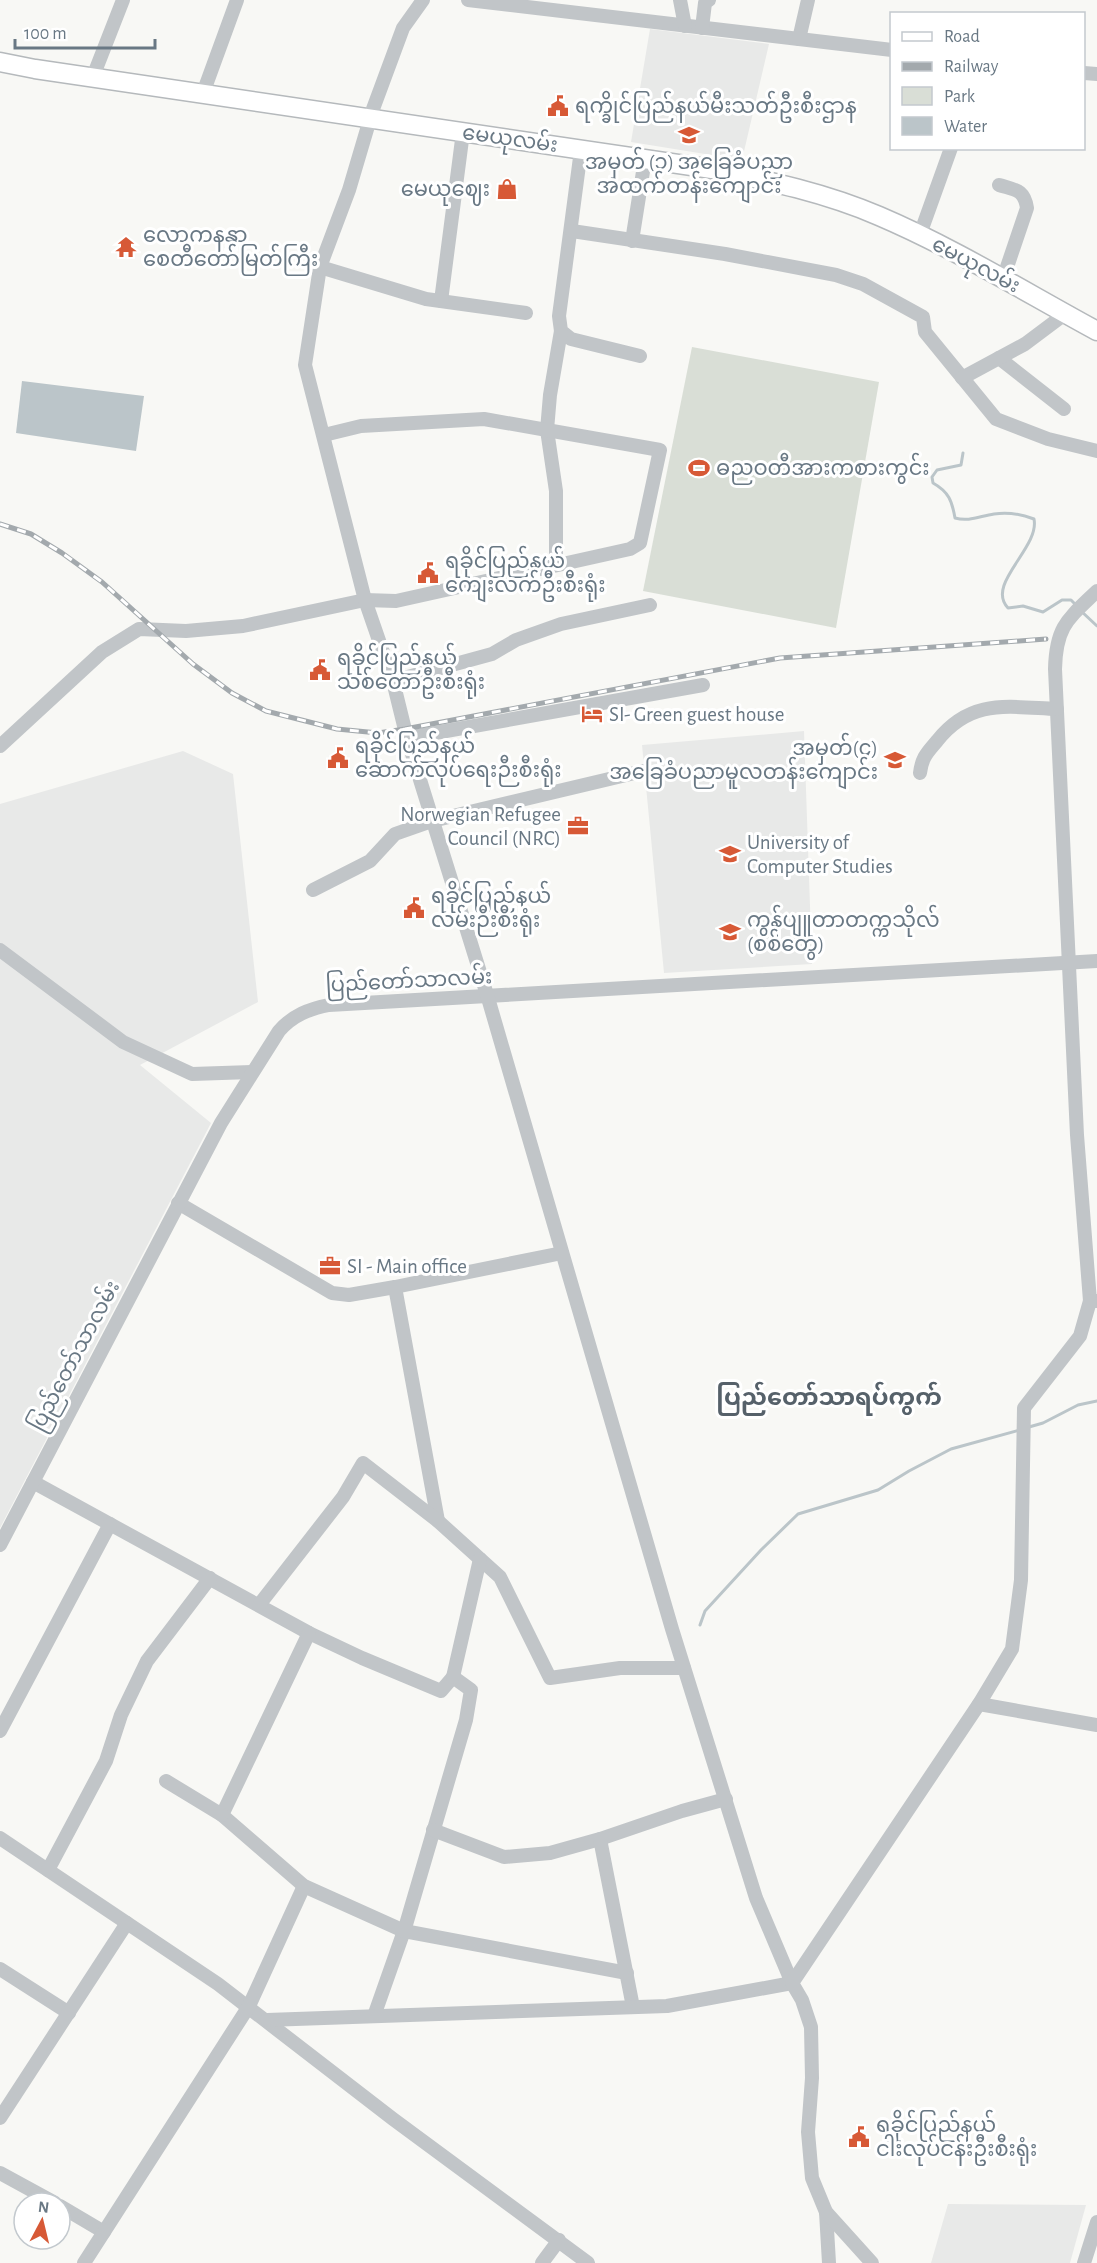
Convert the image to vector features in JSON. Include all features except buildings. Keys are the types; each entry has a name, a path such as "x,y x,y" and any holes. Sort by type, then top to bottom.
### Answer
{"main road":[{"name":"မေယုလမ်း","path":"0,53 206,85 463,132 763,179 821,195 869,212 947,249 1097,331"},
{"name":"မေယုလမ်း","path":"0,62 714,159 765,169 825,184 883,206 1097,320"}],"street":[{"path":"96,69 123,0"},
{"path":"206,85 237,0"},
{"path":"423,0 403,28 372,114 349,190 320,267 305,365 365,600 393,681 407,738 488,998 684,1668 756,1898 792,1983 802,2000 811,2027 812,2078 808,2132 809,2153 812,2178 826,2212 829,2263"},
{"path":"468,0 890,50"},
{"path":"680,0 685,26"},
{"path":"702,28 705,3 709,0"},
{"path":"799,39 808,0"},
{"path":"441,301 463,132"},
{"path":"556,564 556,491 547,430 550,395 561,331 559,316 581,150"},
{"path":"923,226 950,150"},
{"path":"632,241 645,159"},
{"path":"999,185 1022,193 1026,198 1027,208 1006,270"},
{"path":"572,231 725,254 836,275 863,284 923,317 925,332 996,419 1048,439 1097,451"},
{"path":"320,267 426,299 526,313"},
{"path":"962,378 1025,344 1065,314"},
{"path":"561,331 571,339 640,356"},
{"path":"999,358 1064,409"},
{"path":"0,746 102,652 139,629 186,631 243,626 365,600 396,601 630,549 640,543 660,450 484,420 361,426 324,435"},
{"path":"267,2020 667,2006 792,1983 979,1704 1012,1649 1021,1580 1024,1408 1080,1336 1093,1301 1077,1135 1056,651 1063,627 1092,596"},
{"path":"393,681 492,654 516,640 561,624 650,605"},
{"path":"407,738 703,685"},
{"path":"920,773 922,759 946,729 973,711 997,707 1057,709"},
{"path":"313,890 370,861 395,834 432,821 643,771"},
{"path":"0,950 123,1042 192,1074 252,1072"},
{"name":"ပြည်တော်သာလမ်း","path":"0,1545 221,1123 284,1025 302,1012 316,1008 1097,961"},
{"path":"178,1203 332,1293 349,1295 396,1287 562,1253"},
{"path":"396,1287 438,1521"},
{"path":"259,1605 343,1497 363,1463 438,1521 500,1577 550,1678 620,1668 684,1668"},
{"path":"33,1482 309,1633 441,1691 453,1677 480,1559"},
{"path":"0,1731 110,1524"},
{"path":"48,1870 106,1761 121,1715 147,1662 210,1578"},
{"path":"222,1815 309,1633"},
{"path":"374,2016 404,1931 466,1720 471,1690 453,1677"},
{"path":"979,1704 1097,1725"},
{"path":"166,1781 222,1815 304,1886 404,1931 627,1973"},
{"path":"433,1830 504,1857 550,1853 726,1799"},
{"path":"0,1838 249,2006 393,2119 588,2263"},
{"path":"600,1839 633,2007"},
{"path":"84,2263 249,2006 304,1886"},
{"path":"0,2118 127,1923"},
{"path":"0,1969 69,2013"},
{"path":"0,2174 32,2191"},
{"path":"826,2212 872,2263"},
{"path":"72,2213 104,2232"},
{"path":"1084,2263 1097,2222"},
{"path":"542,2263 558,2240"}],"shaded area":[{"path":"650,29 769,44 742,160 631,142"},
{"name":"University of Computer Studies","path":"804,731 812,964 664,973 642,745"},
{"path":"183,751 233,774 258,1002 140,1065 211,1123 0,1528 0,804"},
{"path":"948,2204 1086,2205 1070,2263 931,2263"}],"green space":[{"path":"692,347 879,382 836,628 643,591"}],"water":[{"path":"22,381 144,396 136,451 16,433"}],"waterway":[{"path":"963,453 961,465 937,470 932,477 933,483 949,498 955,518 970,519 1004,513 1034,519 1034,530 1029,542 1003,588 1003,598 1008,608 1023,606 1043,612 1062,600 1071,600 1077,606"},
{"path":"1081,611 1097,626"},
{"path":"1029,1427 1043,1423 1078,1405 1097,1401"},
{"path":"700,1625 705,1611 798,1514 878,1490 951,1449 1020,1430"}],"railway":[{"path":"0,524 31,534 102,582 193,664 232,693 266,711 337,729 378,733 405,729 780,658 1046,639"}],"place":[{"name":"ရက္ခိုင်ပြည်နယ်မီးသတ်ဦးစီးဌာန","path":"558,106"},
{"name":"အမှတ် (၁) အခြေခံပညာ အထက်တန်းကျောင်း","path":"689,135"},
{"name":"မေယုဈေး","path":"507,189"},
{"name":"လောကနန္ဒာ စေတီတော်မြတ်ကြီး","path":"126,247"},
{"name":"ဓညဝတီအားကစားကွင်း","path":"699,468"},
{"name":"ရခိုင်ပြည်နယ် ကျေးလက်ဦးစီးရုံး","path":"428,573"},
{"name":"ရခိုင်ပြည်နယ် သစ်တောဦးစီးရုံး","path":"320,670"},
{"name":"SI- Green guest house","path":"592,714"},
{"name":"ရခိုင်ပြည်နယ် ဆောက်လုပ်ရေးဉီးစီးရုံး","path":"338,758"},
{"name":"အမှတ်(၄) အခြေခံပညာမူလတန်းကျောင်း","path":"895,760"},
{"name":"Norwegian Refugee Council (NRC)","path":"578,826"},
{"name":"University of Computer Studies","path":"730,854"},
{"name":"ရခိုင်ပြည်နယ် လမ်းဉီးစီးရုံး","path":"414,908"},
{"name":"ကွန်ပျူတာတက္ကသိုလ် (စစ်တွေ)","path":"730,932"},
{"name":"SI - Main office","path":"330,1266"},
{"name":"ရခိုင်ပြည်နယ် ငါးလုပ်ငန်းဦးစီးရုံး","path":"859,2137"}],"district":[{"name":"ပြည်တော်သာရပ်ကွက်","path":"829,1398"}]}
